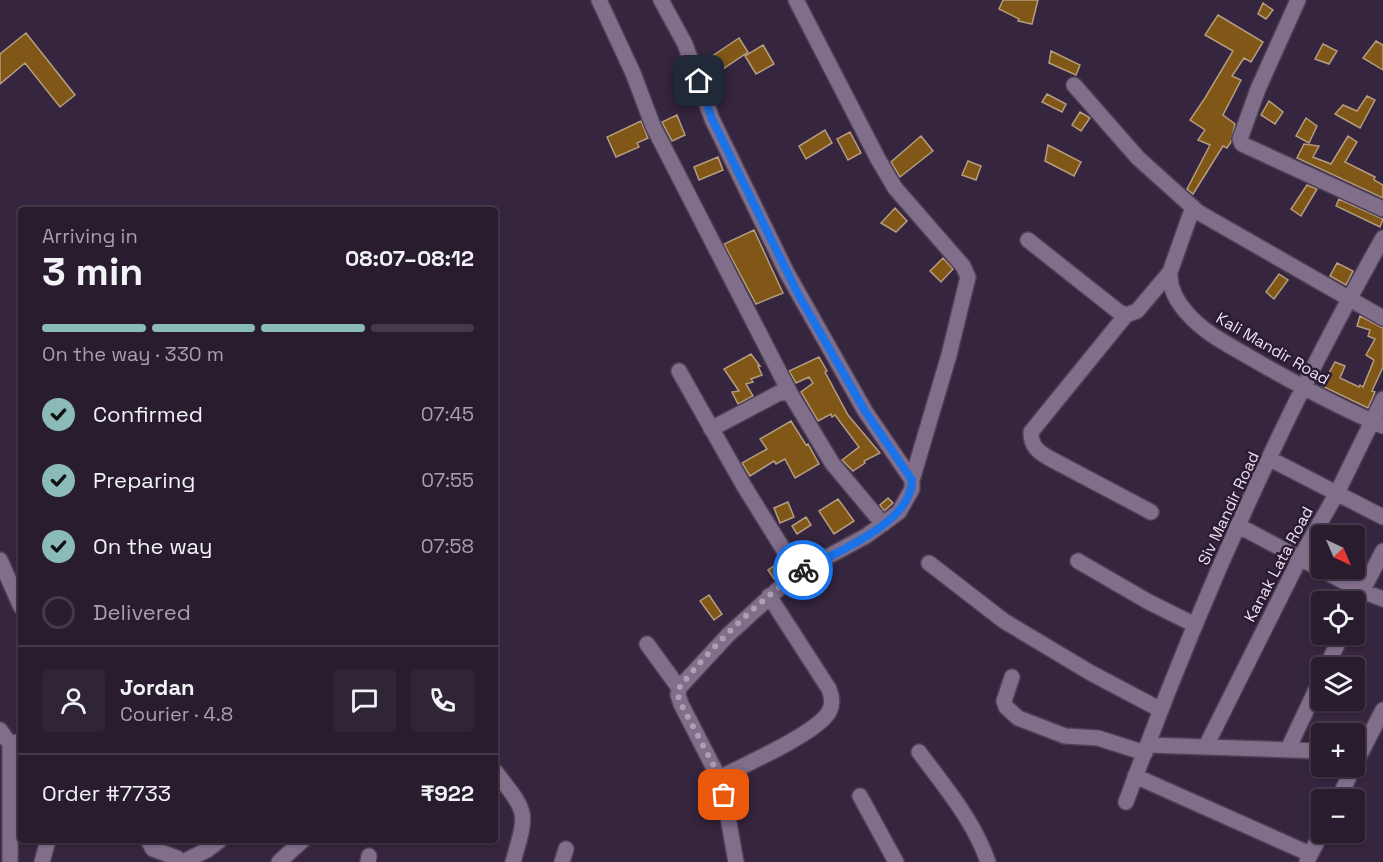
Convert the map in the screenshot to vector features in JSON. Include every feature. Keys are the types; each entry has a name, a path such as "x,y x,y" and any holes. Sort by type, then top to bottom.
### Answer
{"street":[{"path":"599,0 633,73 653,126 790,393 832,463 883,524"},
{"path":"661,0 685,44 712,119 787,273 865,411 912,480"},
{"path":"736,862 719,778 681,704 678,696 679,688 728,635 769,596 798,573 866,536 899,512 912,489 912,480 949,355 966,287 967,272 895,188 795,0"},
{"path":"1298,0 1258,88 1241,134 1242,144 1383,209"},
{"path":"1074,85 1138,158 1193,207 1209,219 1383,318"},
{"path":"1151,512 1048,458 1031,442 1031,432 1125,315 1137,311 1170,272 1193,207"},
{"name":"Siv Mandir Road","path":"1126,802 1195,625 1238,525 1348,299 1383,238"},
{"path":"1028,240 1125,315"},
{"name":"Kali Mandir Road","path":"1170,272 1174,295 1179,304 1215,337 1304,388 1378,424"},
{"path":"680,371 711,429 798,573"},
{"path":"711,429 779,393 790,393"},
{"name":"Kanak Lata Road","path":"1206,746 1299,558 1378,424 1383,399"},
{"path":"1270,459 1383,517"},
{"path":"1238,525 1362,591 1383,551"},
{"path":"0,560 18,600"},
{"path":"1078,561 1147,601 1195,625"},
{"path":"929,563 1004,621 1091,673 1161,710"},
{"path":"1365,592 1383,599"},
{"path":"719,778 807,731 826,717 830,710 832,696 829,689 769,596"},
{"path":"647,644 679,688"},
{"path":"1012,677 1004,701 1006,707 1018,718 1065,736 1098,738 1146,749 1206,746 1311,750"},
{"path":"1288,748 1311,701"},
{"path":"1365,743 1383,710"},
{"path":"0,730 15,742 10,862"},
{"path":"919,752 973,827 981,841 988,862"},
{"path":"498,775 523,811 524,822 513,862"},
{"path":"1135,776 1308,858 1316,843"},
{"path":"860,796 896,862"},
{"path":"42,862 47,843"},
{"path":"150,843 153,849 182,862 216,843"},
{"path":"279,862 300,843"}],"building":[{"path":"1003,0 1038,0 1032,24 1018,21 1019,19 999,9"},
{"path":"1263,3 1273,10 1266,19 1258,14"},
{"path":"1218,15 1263,42 1251,62 1244,58 1232,76 1241,80 1223,115 1235,124 1231,142 1227,148 1223,146 1193,194 1187,189 1210,145 1198,140 1205,130 1190,120 1233,51 1205,35"},
{"path":"26,33 75,95 60,107 25,63 0,84 0,54"},
{"path":"739,38 748,52 708,79 702,63"},
{"path":"1376,41 1383,45 1383,70 1363,58"},
{"path":"1323,44 1337,51 1329,64 1315,59"},
{"path":"763,45 774,64 756,74 745,56"},
{"path":"1051,51 1080,65 1076,75 1049,63"},
{"path":"1047,94 1066,104 1062,112 1042,102"},
{"path":"1367,96 1375,100 1360,128 1335,114 1343,105 1357,111"},
{"path":"1269,101 1283,112 1275,124 1261,115"},
{"path":"1080,112 1090,118 1081,131 1072,125"},
{"path":"677,115 685,135 672,141 662,122"},
{"path":"1306,118 1317,126 1309,143 1296,136"},
{"path":"641,121 648,138 637,143 639,147 616,157 607,137"},
{"path":"825,130 832,143 806,159 799,146"},
{"path":"850,132 861,153 848,160 837,139"},
{"path":"921,136 933,151 900,177 891,162"},
{"path":"1348,136 1357,142 1345,162 1375,177 1374,180 1383,185 1383,198 1297,158 1304,144 1319,146 1313,157 1331,164"},
{"path":"1048,145 1081,162 1074,176 1045,161"},
{"path":"718,157 723,170 699,180 694,167"},
{"path":"968,161 981,166 976,180 962,175"},
{"path":"1307,185 1317,189 1301,216 1291,209"},
{"path":"1339,199 1383,219 1380,227 1336,206"},
{"path":"895,208 907,221 896,232 881,223"},
{"path":"754,230 783,293 756,304 724,244"},
{"path":"943,258 953,269 941,282 930,271"},
{"path":"1337,263 1353,271 1346,285 1330,276"},
{"path":"1279,274 1288,280 1274,299 1266,292"},
{"path":"1360,316 1383,328 1383,367 1372,391 1375,392 1368,408 1322,386 1335,362 1345,366 1340,378 1363,387 1374,360 1366,355 1375,339 1368,336 1370,330 1357,326"},
{"path":"751,354 760,366 758,366 762,375 751,379 753,382 746,384 753,396 738,404 732,392 739,391 724,369"},
{"path":"819,357 848,415 880,453 864,461 865,463 853,471 842,460 859,447 835,415 832,417 831,414 818,421 801,392 813,383 809,377 796,383 789,371"},
{"path":"791,421 819,464 795,478 785,459 776,464 774,461 750,476 742,463 767,449 760,439"},
{"path":"888,498 893,503 884,511 880,505"},
{"path":"838,499 854,521 834,534 819,511"},
{"path":"788,502 794,517 780,523 774,508"},
{"path":"806,517 811,525 797,534 792,526"},
{"path":"780,562 785,571 774,579 768,570"},
{"path":"709,595 722,614 714,620 700,601"}],"way so far":[{"path":"724,795 713,764 681,704 678,696 679,688 741,622 769,596 803,570"}],"route":[{"path":"699,81 712,119 798,294 865,411 912,480 912,489 899,512 866,536 803,570"}]}
